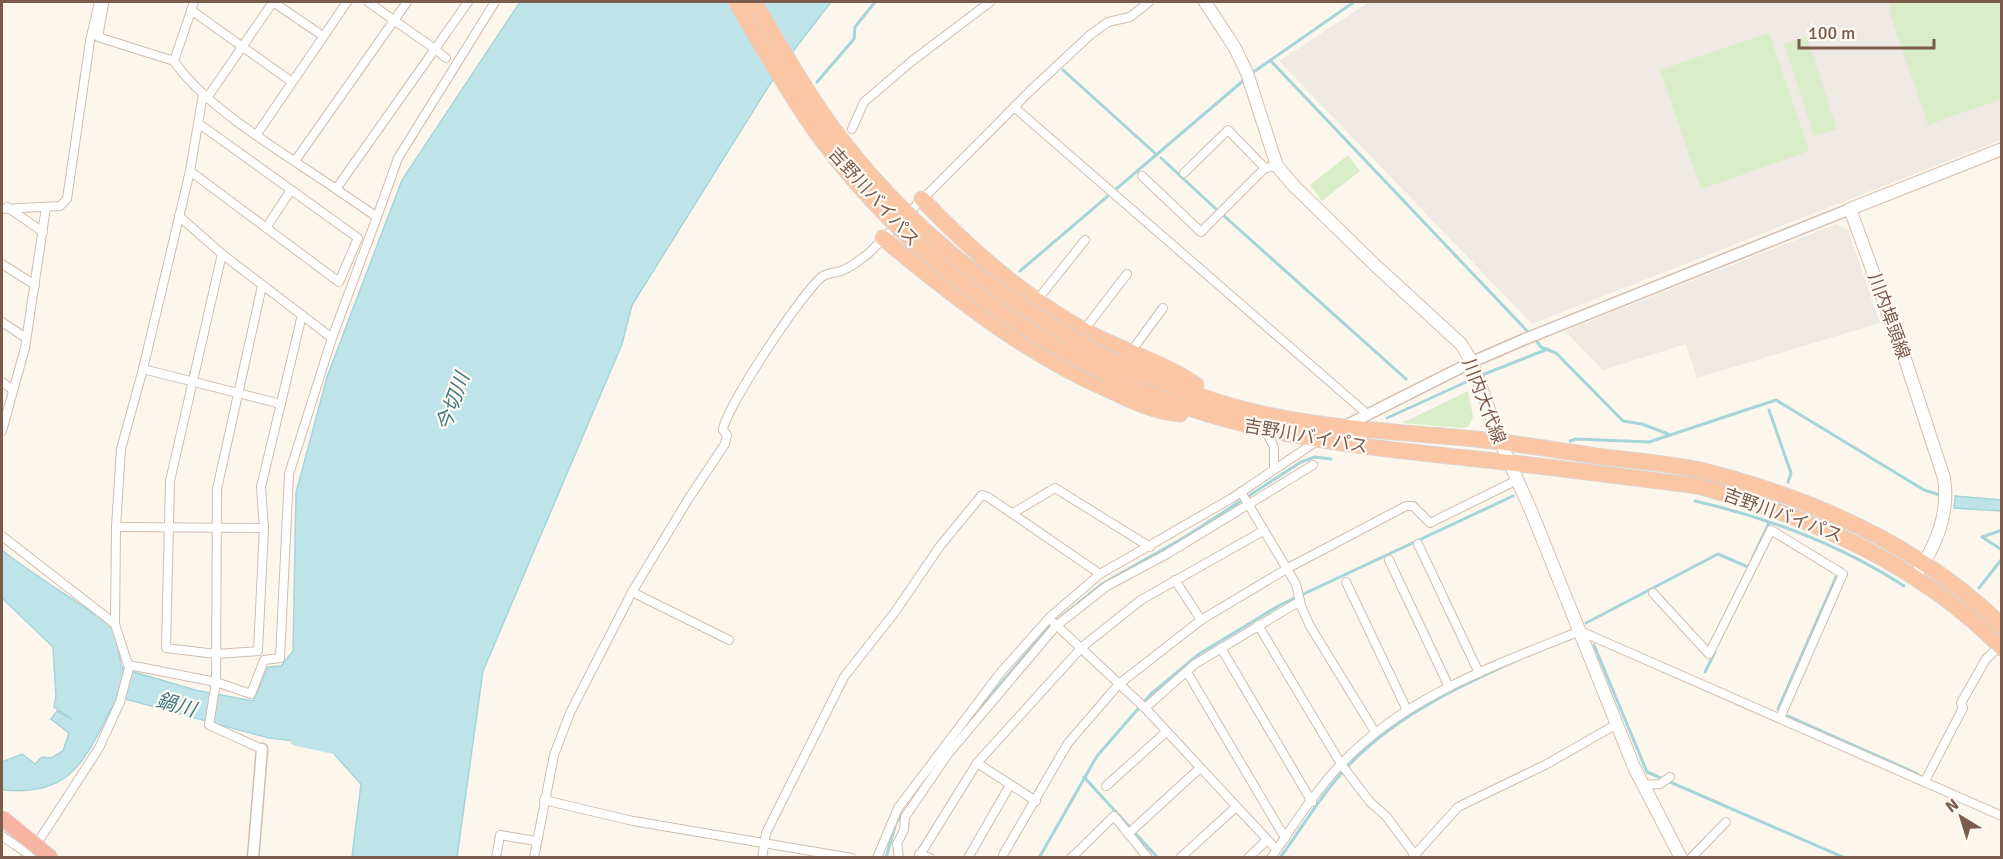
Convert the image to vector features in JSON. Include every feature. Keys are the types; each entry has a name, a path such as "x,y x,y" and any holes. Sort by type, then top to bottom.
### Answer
{"highway":[{"name":"吉野川バイパス","path":"736,2 790,93 818,134 882,210 918,247 982,299 1041,338 1259,414 1343,427 1500,441 1716,475 1766,490 1849,522 1924,563 1956,586 2001,626"},
{"name":"吉野川バイパス","path":"754,2 802,84 831,126 892,199 929,236 994,289 1059,330 1204,414 1317,441 1698,486 1759,503 1840,535 1885,558 1934,589 2001,647"},
{"path":"922,199 956,234 1038,299 1084,330 1118,363"},
{"path":"883,238 985,318 1072,374 1140,404 1176,413 1204,414"},
{"path":"2,818 51,858"}],"main road":[{"name":"川内大代線","path":"1205,2 1235,48 1248,77 1271,167 1461,344 1472,362 1500,441 1617,724 1643,785 1681,858"},
{"path":"1850,209 2001,149"},
{"name":"川内埠頭線","path":"1850,209 1911,376 1937,453 1946,490 1945,508 1938,535 1915,577"}],"street":[{"path":"4,208 60,206 67,199 90,41 99,2"},
{"path":"104,2 98,37 174,62 193,87 377,217"},
{"path":"183,2 192,5 241,46 292,82"},
{"path":"2,836 35,858 40,839 99,748 120,702 129,667 115,624 116,526 121,449 143,369 190,171 205,96 273,2 323,36"},
{"path":"257,134 347,2"},
{"path":"369,2 446,58"},
{"path":"295,161 407,2"},
{"path":"336,189 468,2"},
{"path":"129,667 251,694 264,660 280,658 289,474 332,338 398,158 495,2"},
{"path":"852,129 864,102 912,61 990,2"},
{"path":"534,858 554,755 570,713 632,592 725,444 727,435 723,430 723,423 735,400 798,305 824,275 852,266 883,238 1014,107 1090,35 1108,22 1130,17 1149,2"},
{"path":"174,62 192,5"},
{"path":"1014,107 1366,413"},
{"path":"190,171 339,282 358,238 198,123"},
{"path":"1142,176 1201,232 1271,167 1228,130 1184,173"},
{"path":"266,228 291,190"},
{"path":"2,430 26,338 46,207"},
{"path":"4,208 43,232"},
{"path":"899,818 1053,622 1244,499 1274,468 1366,413 1472,362 1542,331 1850,209"},
{"path":"179,216 222,254 332,338"},
{"path":"924,271 956,234"},
{"path":"1038,299 1085,240"},
{"path":"222,254 195,381 170,481 166,648 216,654 258,651 264,528 261,487 302,315"},
{"path":"2,264 34,285"},
{"path":"1084,330 1127,274"},
{"path":"254,858 262,749 209,725 215,686 217,489 262,285"},
{"path":"1118,363 1163,308"},
{"path":"2,322 26,338"},
{"path":"143,369 281,404"},
{"path":"2,382 13,390"},
{"path":"1265,430 1274,447 1274,468"},
{"path":"877,858 951,735 1001,672 1100,574 1313,465"},
{"path":"1003,855 1068,743 1119,684 1201,620 1288,568 1406,506 1413,506 1430,523 1517,480"},
{"path":"1012,513 1055,488 1150,547"},
{"path":"762,858 766,832 844,677 895,612 940,546 982,495 1100,574"},
{"path":"1244,499 1288,568 1310,626 1375,732"},
{"path":"116,526 264,528"},
{"path":"1653,593 1708,654 1771,530 1843,574 1780,718"},
{"path":"930,858 919,856 977,763 1082,647 1131,606 1263,531"},
{"path":"2,536 115,624"},
{"path":"1418,544 1479,673"},
{"path":"1389,560 1449,687"},
{"path":"1175,580 1201,620"},
{"path":"1346,582 1407,710"},
{"path":"632,592 729,640"},
{"path":"1142,706 1221,648 1299,598"},
{"path":"1053,622 1142,706 1276,849"},
{"path":"1258,625 1341,764 1370,802 1386,816 1415,857 1458,807 1545,765 1617,724"},
{"path":"1271,858 1341,764 1375,732 1407,710 1449,687 1580,631 2001,816"},
{"path":"1925,781 1963,708 1961,703 1986,659 2001,647"},
{"path":"1221,648 1312,802"},
{"path":"1187,672 1284,838"},
{"path":"1106,786 1166,732"},
{"path":"977,763 1036,801"},
{"path":"1128,834 1200,768"},
{"path":"1643,785 1660,784 1670,777"},
{"path":"968,858 1010,784"},
{"path":"544,800 633,821 852,858"},
{"path":"1180,858 1236,807"},
{"path":"1071,858 1114,816 1143,856"},
{"path":"899,818 904,830 897,844 899,858"},
{"path":"1691,858 1726,822"},
{"path":"496,858 500,835 536,841"},
{"path":"1248,858 1267,840"}],"shaded area":[{"path":"1369,2 2001,2 2001,140 1532,324 1279,61"},
{"path":"1836,224 1848,230 1880,323 1697,378 1686,344 1603,370 1565,331"}],"green space":[{"path":"1891,2 2001,2 2001,99 1928,125 1889,11"},
{"path":"1769,33 1809,151 1701,189 1660,70"},
{"path":"1807,37 1837,129 1814,136 1784,44"},
{"path":"1348,155 1360,171 1322,201 1310,185"},
{"path":"1468,391 1473,417 1469,426 1462,428 1402,423"}],"water":[{"name":"今切川","path":"520,2 831,2 780,68 632,305 622,344 483,671 457,857 352,857 361,784 325,744 269,738 118,697 88,752 77,767 64,778 48,786 28,790 2,790 2,762 22,754 35,764 42,757 51,758 63,751 69,733 51,719 57,711 72,719 54,707 56,696 53,647 2,598 2,550 116,630 121,666 124,669 195,690 253,701 268,667 281,666 293,651 296,493 327,377 402,180"},
{"path":"1955,496 2001,500 2001,511 1954,508"}],"waterway":[{"path":"817,82 854,39 855,27 875,2"},
{"path":"1252,73 1354,2"},
{"path":"1270,60 1530,334"},
{"path":"1063,70 1157,155"},
{"path":"1020,271 1244,80"},
{"path":"1161,158 1216,209"},
{"path":"1223,215 1406,379"},
{"path":"1535,339 1541,347 1556,353 1623,421 1642,424 1668,434"},
{"path":"1482,375 1548,349"},
{"path":"1387,418 1475,378"},
{"path":"1570,441 1576,439 1649,442 1776,400 1924,490 1943,496"},
{"path":"1769,410 1791,473 1788,482"},
{"path":"1055,622 1102,584 1185,537 1301,462 1315,457 1331,459"},
{"path":"1039,858 1097,756 1151,694 1199,654 1280,605 1513,496"},
{"path":"1695,501 1777,524 1803,534 1854,557 1904,586"},
{"path":"1752,559 1769,523"},
{"path":"2002,530 1982,537 2002,550"},
{"path":"1586,623 1718,554 1748,567 1749,565"},
{"path":"1979,588 2001,560"},
{"path":"1778,709 1836,577"},
{"path":"969,721 1050,626"},
{"path":"1594,645 1647,772 1845,858"},
{"path":"1705,672 1715,652"},
{"path":"1280,858 1333,784 1370,745 1410,715 1520,659"},
{"path":"1788,716 1918,774"},
{"name":"鍋川","path":"297,738 348,749"},
{"path":"1084,777 1158,858"},
{"path":"886,858 896,823 904,812"}]}
